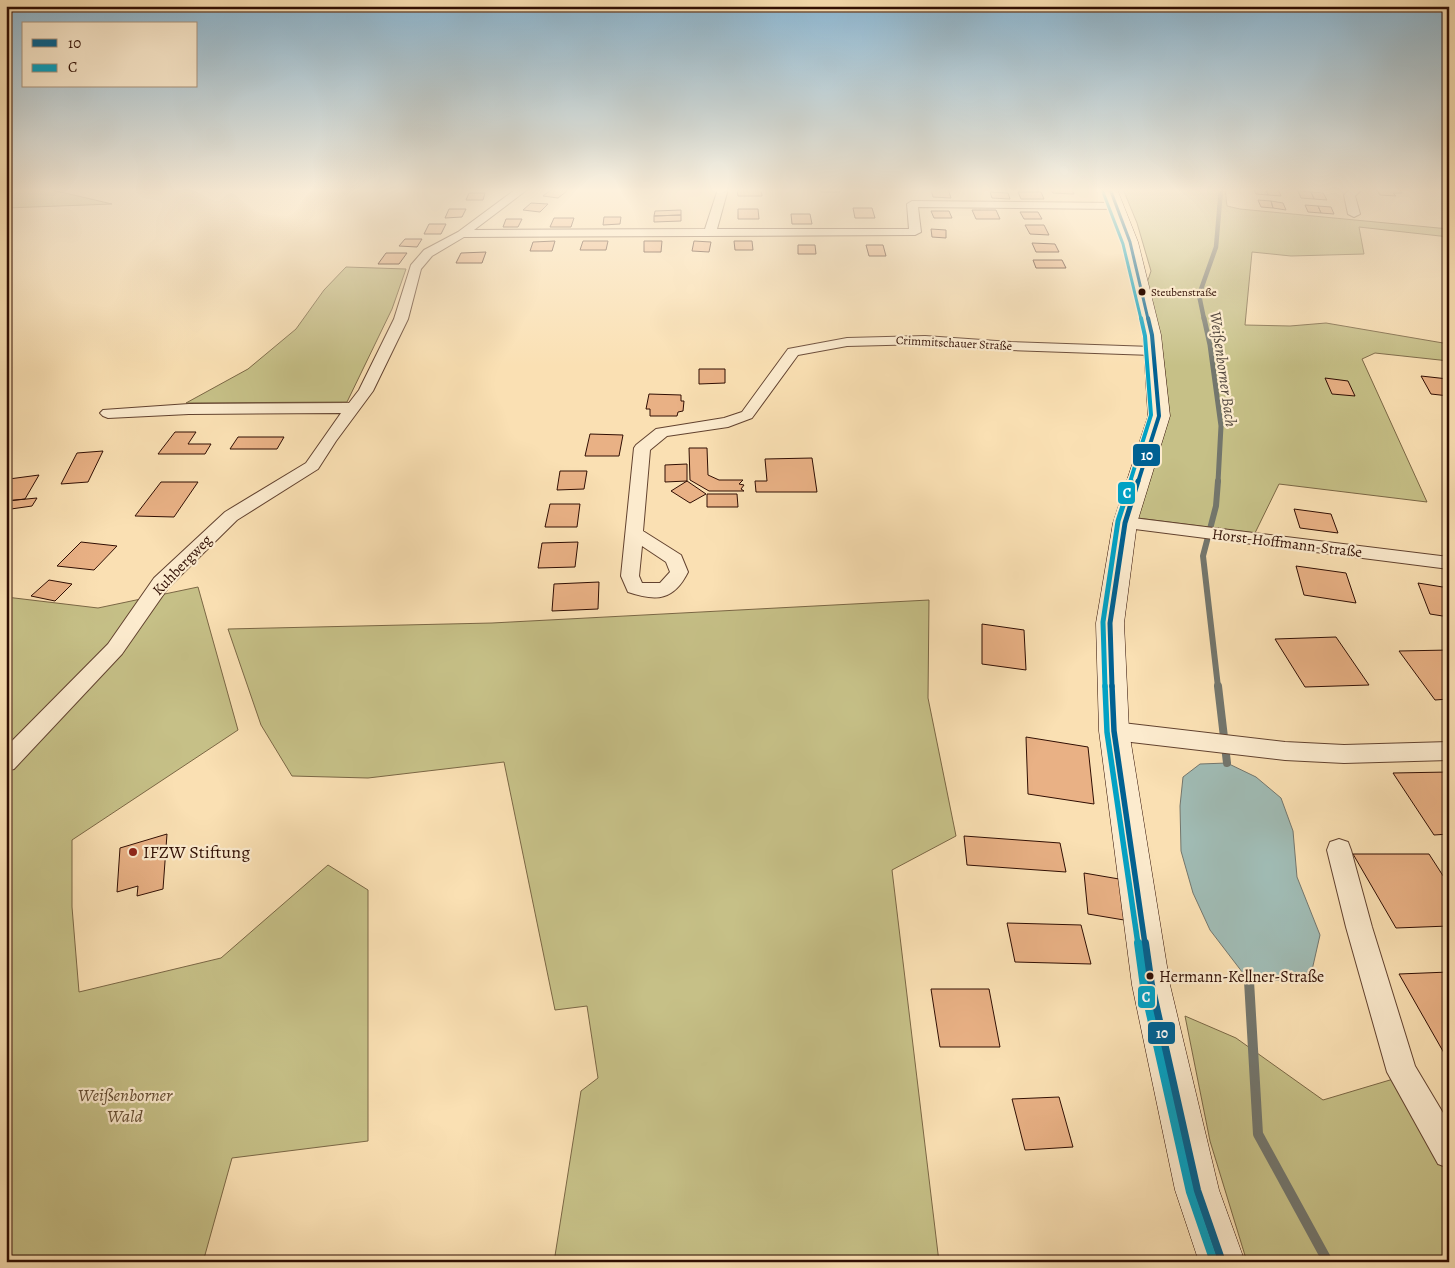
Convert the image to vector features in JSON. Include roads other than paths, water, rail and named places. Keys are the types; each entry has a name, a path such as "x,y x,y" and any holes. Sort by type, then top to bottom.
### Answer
{"main road":[{"path":"1131,248 1152,335 1159,416 1125,523 1110,623 1114,731 1151,985 1197,1190 1222,1262"}],"street":[{"name":"Kuhbergweg","path":"6,762 114,649 161,583 231,516 312,466 366,391 401,319 415,268 428,253 437,248"},
{"name":"Crimmitschauer Straße","path":"634,533 642,448 662,432 728,422 747,415 793,352 847,342 926,340 1011,346 1152,351"},
{"path":"108,413 189,409 353,408"},
{"name":"Horst-Hoffmann-Straße","path":"1125,523 1449,564"},
{"path":"1114,731 1253,747 1344,754 1449,751"},
{"path":"1339,850 1361,935 1402,1072 1449,1153"}],"water":[{"path":"1227,763 1256,777 1281,798 1293,831 1297,877 1320,935 1310,979 1249,981 1210,930 1193,893 1181,851 1180,806 1183,777 1200,764"}],"waterway":[{"name":"Weißenborner Bach","path":"1204,319 1199,295 1216,248"},
{"name":"Weißenborner Bach","path":"1204,318 1210,345 1221,426 1218,482"},
{"name":"Weißenborner Bach","path":"1218,481 1216,506 1203,556 1218,687"},
{"name":"Weißenborner Bach","path":"1218,686 1227,763"},
{"name":"Weißenborner Bach","path":"1249,981 1258,1134 1328,1262"}],"place":[{"name":"Steubenstraße","path":"1142,292"},
{"name":"IFZW Stiftung","path":"133,852"},
{"name":"Hermann-Kellner-Straße","path":"1150,976"}],"park label":[{"name":"Weißenborner Wald","path":"125,1105"}]}
